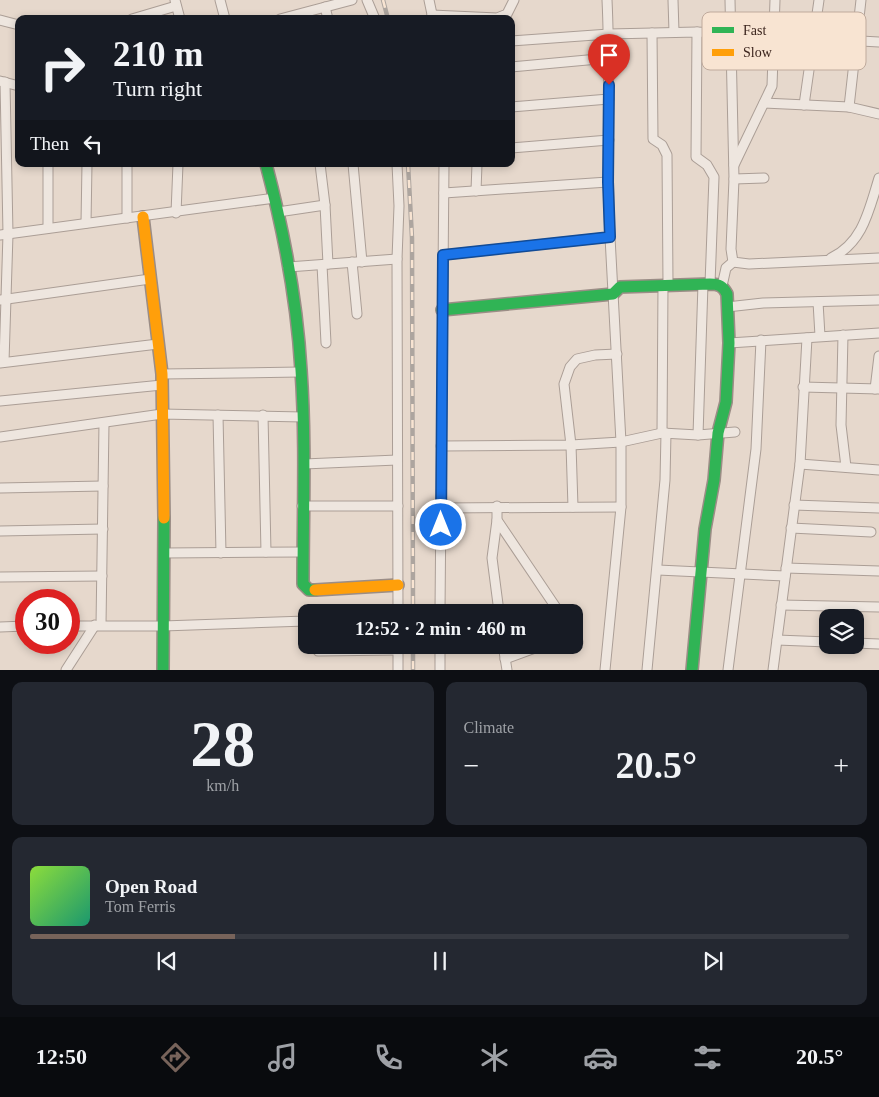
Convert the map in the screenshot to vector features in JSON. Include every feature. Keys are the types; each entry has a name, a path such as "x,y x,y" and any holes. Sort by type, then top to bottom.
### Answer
{"street":[{"path":"220,0 224,15"},
{"path":"295,15 352,0"},
{"path":"367,0 373,15"},
{"path":"429,0 432,15"},
{"path":"504,15 507,14 514,0"},
{"path":"605,670 622,507 621,442 608,182 609,34 607,0"},
{"path":"673,0 674,32"},
{"path":"143,15 176,3"},
{"path":"326,7 327,15"},
{"path":"0,20 15,23"},
{"path":"697,32 696,157 707,165 714,177 698,435"},
{"path":"515,41 609,34 702,32"},
{"path":"647,670 658,570 665,480 667,155 662,145 652,139 652,33"},
{"path":"866,41 879,42"},
{"path":"515,67 609,58"},
{"path":"732,70 734,179 731,249 733,262"},
{"path":"733,168 772,86 773,70"},
{"path":"804,105 809,70"},
{"path":"849,107 853,70"},
{"path":"3,82 4,235 2,363 158,344"},
{"path":"515,106 609,99"},
{"path":"764,103 849,107 879,114"},
{"path":"515,148 609,140"},
{"path":"48,167 48,228"},
{"path":"86,223 87,167"},
{"path":"127,167 127,218"},
{"path":"176,213 178,167"},
{"path":"267,167 278,212 288,267 300,372 304,464 302,506 303,584 309,590 398,585"},
{"path":"320,167 325,205 326,343"},
{"path":"353,167 357,314"},
{"path":"397,167 399,206 397,259 398,604"},
{"path":"440,604 444,167"},
{"path":"476,191 477,167"},
{"path":"734,179 764,178"},
{"path":"826,260 845,251 860,232 879,178"},
{"path":"444,193 608,182"},
{"path":"4,235 275,198"},
{"path":"278,212 325,205"},
{"path":"143,217 162,379 166,553 163,670"},
{"path":"443,255 610,237"},
{"path":"692,670 700,573 718,433 726,402 729,343 727,294 722,286 726,268 733,262 749,264 879,258"},
{"path":"288,267 397,259"},
{"path":"3,300 150,279"},
{"path":"442,310 613,294 620,287 666,284 722,286"},
{"path":"727,307 879,300"},
{"path":"818,302 820,336"},
{"path":"729,343 879,333"},
{"path":"843,335 840,388 841,425 846,467"},
{"path":"773,670 800,464 807,338"},
{"path":"728,670 742,574 756,449 761,340"},
{"path":"573,508 571,445 564,384 570,367 577,359 595,354 617,354"},
{"path":"803,387 877,389 879,356"},
{"path":"0,401 162,379 300,372"},
{"path":"0,437 104,424 162,414 303,417"},
{"path":"218,415 222,553"},
{"path":"264,415 266,552"},
{"path":"66,670 98,625 102,576 104,424"},
{"path":"442,446 571,445 621,442 664,433 698,435 735,432"},
{"path":"304,464 398,460"},
{"path":"800,464 879,470"},
{"path":"0,488 103,486"},
{"path":"794,505 879,508"},
{"path":"302,506 398,506"},
{"path":"442,508 497,506 622,507"},
{"path":"497,506 492,558 498,604"},
{"path":"497,520 554,604"},
{"path":"791,528 871,532"},
{"path":"0,530 102,529"},
{"path":"166,553 303,552"},
{"path":"658,570 742,574 879,571"},
{"path":"0,577 102,576"},
{"path":"781,605 879,607"},
{"path":"80,626 163,626 298,621"},
{"path":"0,627 15,626"},
{"path":"777,640 819,642"},
{"path":"864,643 879,644"},
{"path":"398,654 398,670"},
{"path":"440,654 440,670"},
{"path":"504,654 507,670"},
{"path":"505,659 518,654"}],"railway":[{"path":"383,0 387,15"},
{"path":"408,167 412,238 413,604"},
{"path":"413,654 413,670"}],"traffic: fast":[{"path":"267,167 284,241 293,292 299,344 304,477 303,584 309,590 315,590"},
{"path":"442,310 613,294 620,287 713,284 722,287 725,291 727,294 729,343 726,402 718,433 714,480 705,529 692,670"},
{"path":"163,670 164,518"}],"traffic: slow":[{"path":"143,217 162,374 164,518"},
{"path":"315,590 398,585"}],"route":[{"path":"441,525 443,255 610,237 608,182 609,85"}]}
